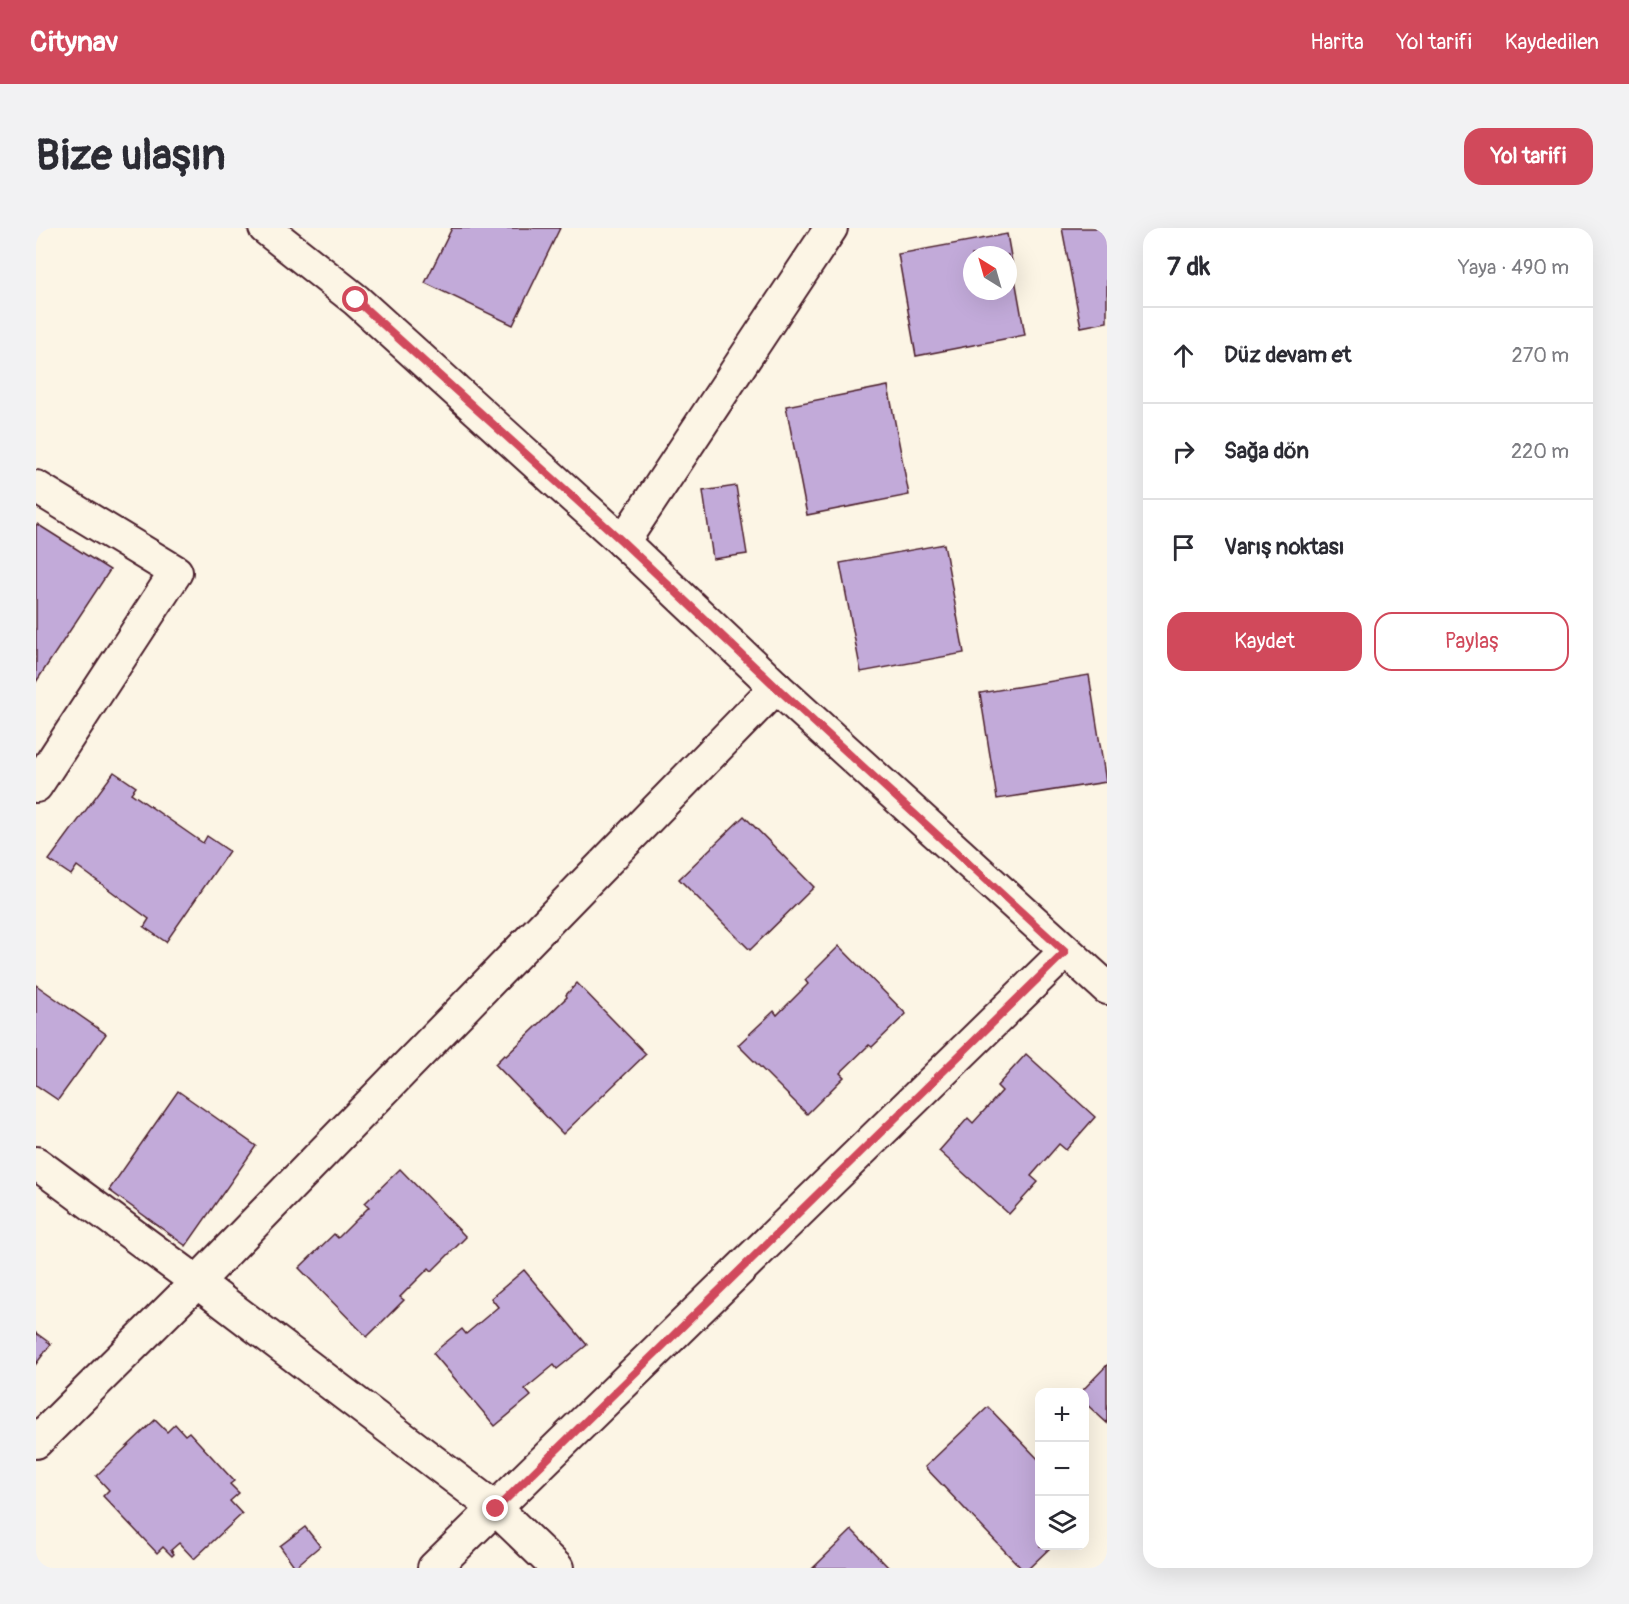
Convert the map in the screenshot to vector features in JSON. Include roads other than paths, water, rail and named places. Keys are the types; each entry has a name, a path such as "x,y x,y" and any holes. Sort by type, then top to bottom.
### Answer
{"street":[{"path":"265,228 356,300 623,542 776,687 1107,988"},
{"path":"623,542 831,228"},
{"path":"36,487 176,572 36,786"},
{"path":"36,1442 197,1282 776,687"},
{"path":"434,1568 1065,952"},
{"path":"36,1163 496,1509 557,1568"}]}
